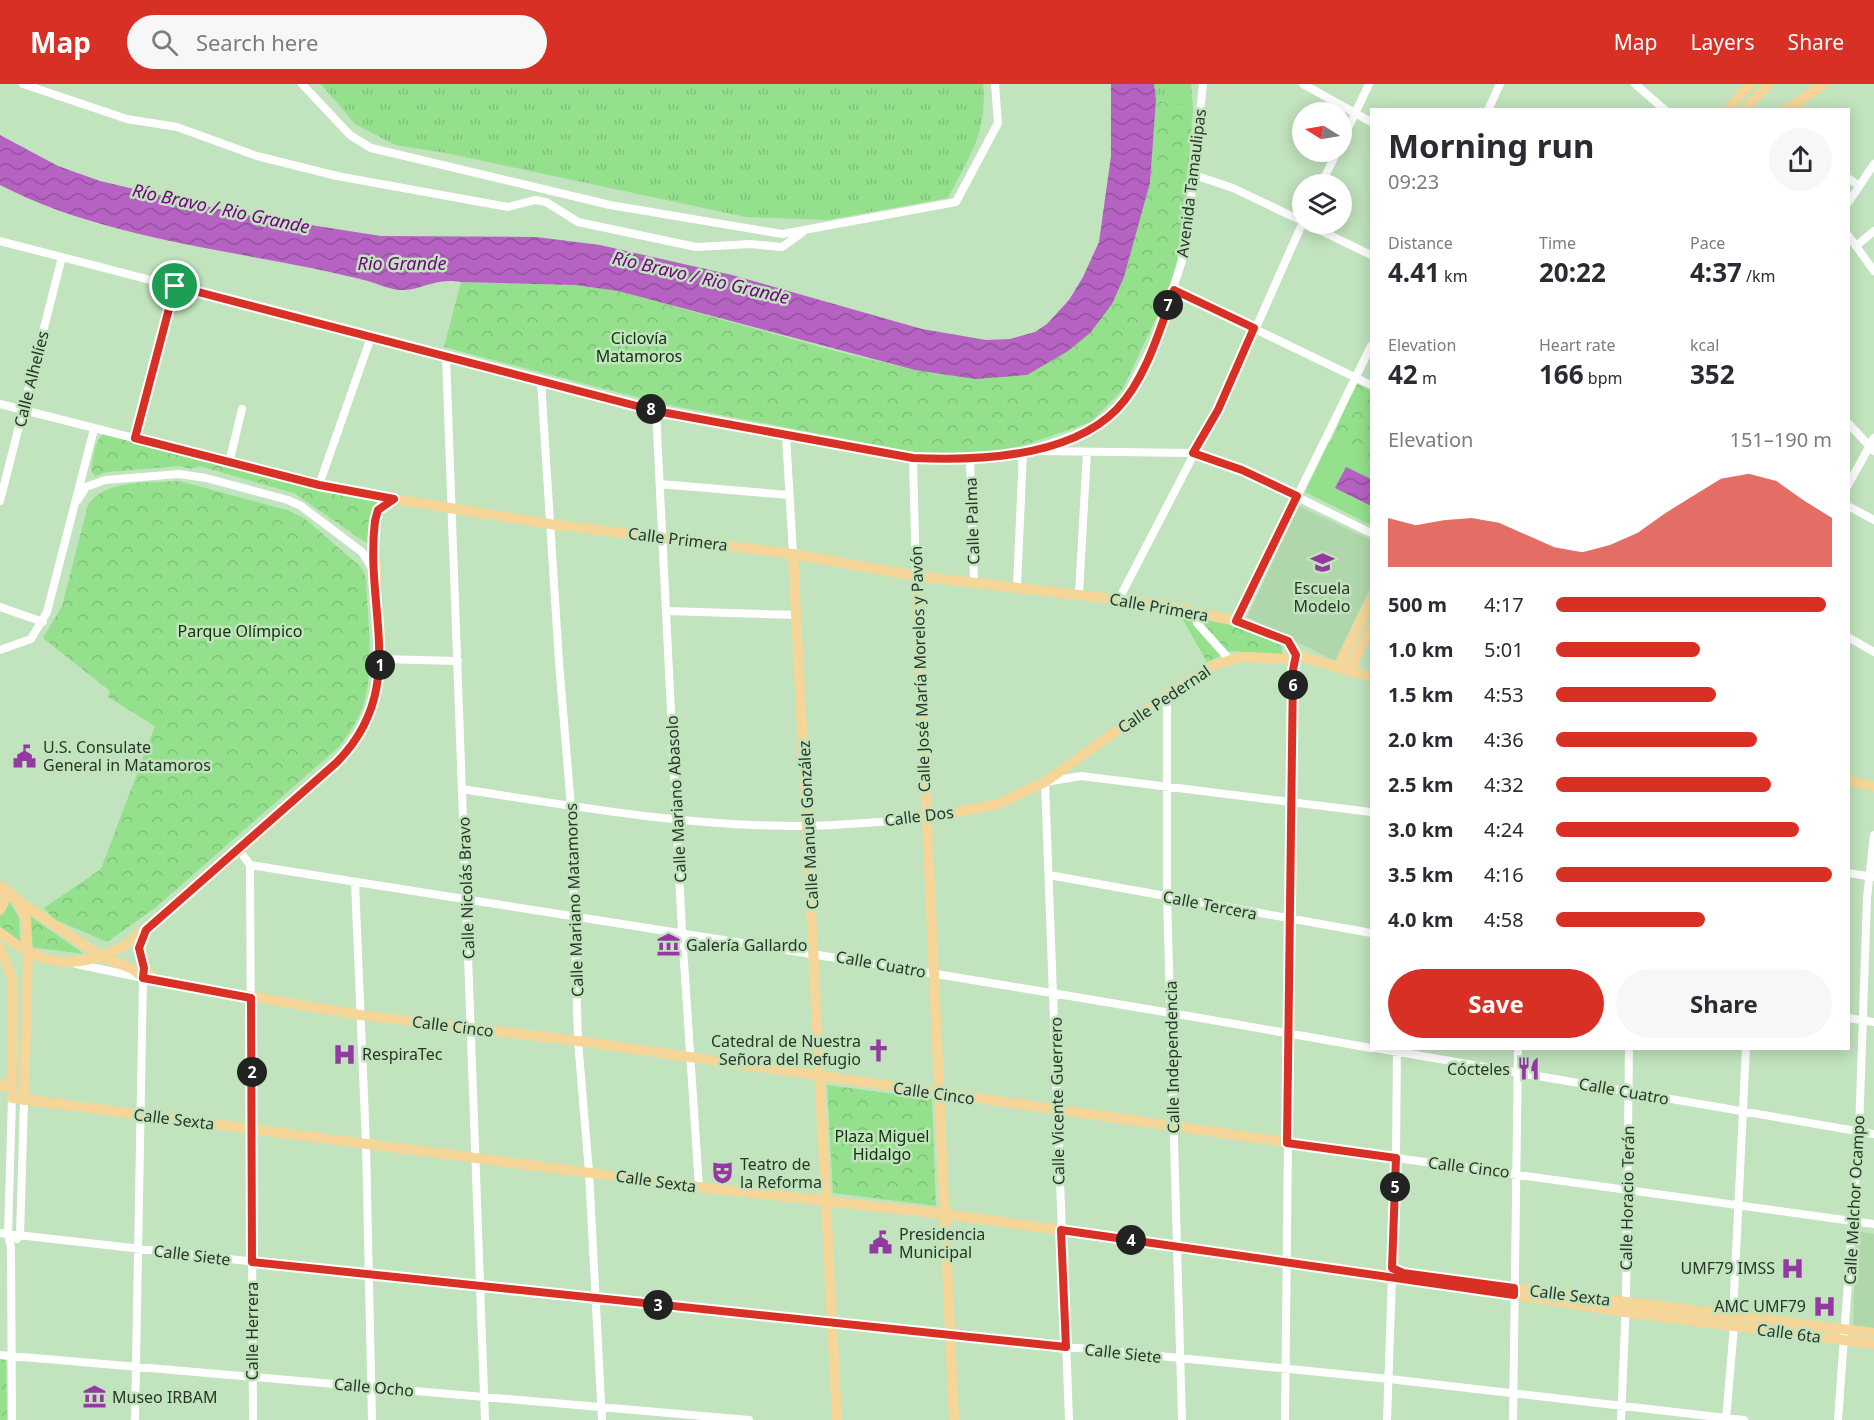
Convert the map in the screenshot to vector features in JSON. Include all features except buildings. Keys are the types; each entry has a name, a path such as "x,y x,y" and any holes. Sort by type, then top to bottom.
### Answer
{"main road":[{"path":"1730,108 1750,84"},
{"path":"1747,108 1768,84"},
{"path":"1789,108 1824,84"},
{"path":"0,933 28,953 76,964 102,957 124,946 146,930 239,850 353,745 375,701 380,659 374,572 376,515 385,502 394,499"},
{"name":"Calle Primera","path":"394,499 550,524 793,554 916,576 1119,599 1194,611 1236,621 1288,641 1296,655 1370,676"},
{"name":"Calle Manuel González","path":"793,554 837,1420"},
{"name":"Calle José María Morelos y Pavón","path":"916,576 954,1420"},
{"path":"1338,668 1370,602"},
{"path":"1349,671 1370,629"},
{"name":"Calle Pedernal","path":"1046,782 1167,695 1229,659 1239,657 1287,659 1296,655"},
{"path":"1850,781 1874,786"},
{"name":"Calle Dos","path":"927,818 998,804 1046,782"},
{"path":"2,886 16,900 26,920 28,953 12,1077 12,1098"},
{"path":"0,910 6,898 2,886"},
{"name":"Calle Cinco","path":"16,900 102,957 147,975 251,998 360,1015 578,1041 938,1095 1396,1158"},
{"path":"146,930 139,948 147,975"},
{"path":"0,947 13,981 24,1100"},
{"path":"26,971 39,956"},
{"path":"0,1086 7,1085 12,1077"},
{"name":"Calle Sexta","path":"12,1098 699,1187 826,1199 944,1214 1371,1273 1392,1273 1626,1307"},
{"path":"1392,1273 1396,1158"},
{"name":"Calle 6ta","path":"1626,1307 1845,1335"},
{"path":"1845,1335 1874,1333"},
{"path":"1845,1335 1874,1344"}],"street":[{"path":"23,84 127,119 177,127 257,156 337,176 508,207 536,200 546,202 578,222 696,247 750,244 782,247 804,231"},
{"path":"302,84 350,135 371,148 610,205 782,234 956,201 998,123 995,84"},
{"name":"Avenida Tamaulipas","path":"0,241 656,411 913,458 970,459 1027,451 1083,432 1117,409 1143,367 1174,290 1187,237 1203,84"},
{"path":"1303,84 1370,122"},
{"path":"1352,120 1369,84"},
{"path":"1489,108 1500,84"},
{"path":"1635,84 1663,108"},
{"path":"1850,200 1874,164"},
{"path":"1194,175 1233,188 1292,217"},
{"path":"1850,179 1859,186"},
{"path":"1856,246 1874,231"},
{"path":"1119,599 1193,453 1223,401 1297,234"},
{"path":"1328,234 1370,255"},
{"path":"1850,238 1874,271"},
{"name":"Calle Alhelíes","path":"0,501 62,257"},
{"path":"135,438 175,286"},
{"path":"1174,290 1370,385"},
{"path":"319,485 371,337"},
{"path":"1236,621 1370,348"},
{"name":"Calle Nicolás Bravo","path":"446,356 485,1420"},
{"name":"Calle Mariano Matamoros","path":"541,381 571,807 578,1041 589,1172 602,1420"},
{"name":"Calle Primera","path":"0,404 319,485 394,499"},
{"path":"229,463 242,409"},
{"name":"Calle Mariano Abasolo","path":"656,411 682,932 699,1187"},
{"path":"1850,425 1872,445 1850,482"},
{"path":"0,650 31,639 43,622 78,500 94,429"},
{"path":"786,435 793,554"},
{"path":"1017,587 1027,451 1193,453 1242,470 1370,532"},
{"path":"1079,594 1087,452"},
{"name":"Calle José María Morelos y Pavón","path":"913,458 916,576"},
{"name":"Calle Palma","path":"970,459 974,582"},
{"path":"78,500 86,487 105,480 179,474 206,478 288,500 301,506 362,552 374,572"},
{"path":"660,484 789,495"},
{"path":"1850,507 1874,520"},
{"path":"0,607 43,622"},
{"path":"666,611 797,615"},
{"path":"1194,611 1197,622 1229,659"},
{"path":"1850,638 1874,652"},
{"path":"1285,1420 1287,1033 1291,920 1293,670 1296,655"},
{"path":"380,659 458,662"},
{"name":"Calle Independencia","path":"1167,695 1167,897 1182,1420"},
{"name":"Calle Dos","path":"1046,782 1081,776 1370,812"},
{"name":"Calle Vicente Guerrero","path":"1046,782 1069,1420"},
{"name":"Calle Dos","path":"462,789 571,807 678,819 807,826 927,818"},
{"name":"Calle Melchor Ocampo","path":"1838,1420 1859,1131 1862,1020 1874,836"},
{"path":"239,850 250,865"},
{"name":"Calle Cuatro","path":"250,865 467,901 815,953 1370,1047"},
{"name":"Calle Herrera","path":"250,865 253,1420"},
{"path":"1850,873 1872,876"},
{"name":"Calle Tercera","path":"1049,875 1370,933"},
{"path":"355,882 366,1144 372,1420"},
{"path":"76,964 147,975 141,1115 135,1420"},
{"path":"1850,1018 1874,1022"},
{"path":"1513,1420 1518,1050"},
{"name":"Calle Horacio Terán","path":"1621,1420 1626,1307 1629,1050"},
{"path":"1726,1419 1746,1050"},
{"path":"1396,1158 1397,1051"},
{"name":"Calle Cuatro","path":"1397,1051 1874,1134"},
{"path":"12,1098 10,1181 4,1234 11,1248 12,1420"},
{"path":"11,1248 20,1236 24,1100"},
{"name":"Calle Cinco","path":"1396,1158 1874,1224"},
{"path":"10,1181 22,1180"},
{"name":"Calle Siete","path":"4,1234 831,1325 950,1335 1286,1371 1389,1379 1744,1420"},
{"path":"1387,1420 1392,1273"},
{"name":"Calle Ocho","path":"0,1355 748,1420"}],"shaded area":[{"name":"Escuela Modelo","path":"1299,506 1370,540 1370,588 1335,661 1247,617"},
{"path":"1856,1231 1874,1234 1874,1328 1853,1325"}],"green space":[{"path":"321,84 983,84 984,101 983,116 975,144 948,198 827,220 746,217 446,153 395,145 355,124"},
{"path":"1154,84 1191,84 1193,109 1156,100"},
{"name":"Ciclovía Matamoros","path":"1156,100 1193,109 1183,232 1171,287 1122,390 1091,422 1022,446 971,454 913,452 659,403 444,347 461,282 575,285 618,291 839,352 915,370 975,379 1124,277 1150,183"},
{"path":"1356,383 1370,390 1370,521 1310,490"},
{"path":"103,434 312,488 378,500 369,518 368,544 294,493 199,466 190,469 180,466 107,472 95,476 91,471 93,456"},
{"path":"1329,442 1370,461 1370,524 1305,492"},
{"name":"Parque Olímpico","path":"179,481 287,510 304,518 361,567 366,578 370,647 368,682 360,714 340,746 155,908 107,942 54,919 44,908 101,869 155,726 108,697 110,691 43,638 62,606 88,505 105,491 117,487 129,484"},
{"path":"1179,613 1237,625 1282,646 1282,654 1231,651 1207,662"},
{"path":"9,901 19,918 20,942 0,926 0,914 7,908"},
{"path":"27,914 84,954 30,947"},
{"name":"Plaza Miguel Hidalgo","path":"827,1085 932,1099 936,1206 833,1193"},
{"path":"0,1359 6,1360 7,1420 0,1420"}],"water":[{"name":"Rio Grande","path":"1111,84 1154,84 1156,100 1150,183 1124,277 1112,304 1090,333 1068,351 1027,375 975,379 915,370 618,291 575,285 443,281 399,290 332,273 113,227 36,202 0,185 0,135 58,166 100,181 240,214 381,236 536,237 600,245 732,275 922,329 986,340 1010,339 1035,332 1047,324 1069,300 1083,277 1099,242 1111,156"},
{"path":"1346,467 1370,479 1370,506 1335,488"}],"place":[{"name":"Escuela Modelo","path":"1322,563"},
{"name":"U.S. Consulate General in Matamoros","path":"25,756"},
{"name":"Galería Gallardo","path":"668,945"},
{"name":"Catedral de Nuestra Señora del Refugio","path":"879,1050"},
{"name":"RespiraTec","path":"344,1054"},
{"name":"Cócteles","path":"1528,1069"},
{"name":"Teatro de la Reforma","path":"722,1173"},
{"name":"Presidencia Municipal","path":"881,1243"},
{"name":"UMF79 IMSS","path":"1793,1268"},
{"name":"AMC UMF79","path":"1824,1306"},
{"name":"Museo IRBAM","path":"94,1397"}],"route":[{"path":"175,286 656,411 913,458 947,460 991,458 1032,450 1070,438 1096,426 1117,409 1128,395 1157,336 1174,290 1254,328 1218,410 1193,453 1242,470 1297,496 1236,621 1288,641 1296,655 1293,670 1287,1143 1396,1158 1392,1268 1403,1273 1514,1288 1514,1295 1061,1230 1066,1347 831,1325 252,1262 251,998 143,978 144,968 139,955 140,942 146,930 336,763 353,745 364,726 375,701 380,672 374,572 374,527 378,510 385,502 394,499 319,485 135,438 175,286"}],"water label":[{"name":"Río Bravo / Rio Grande","path":"221,208"},
{"name":"Río Bravo / Rio Grande","path":"701,277"}]}
